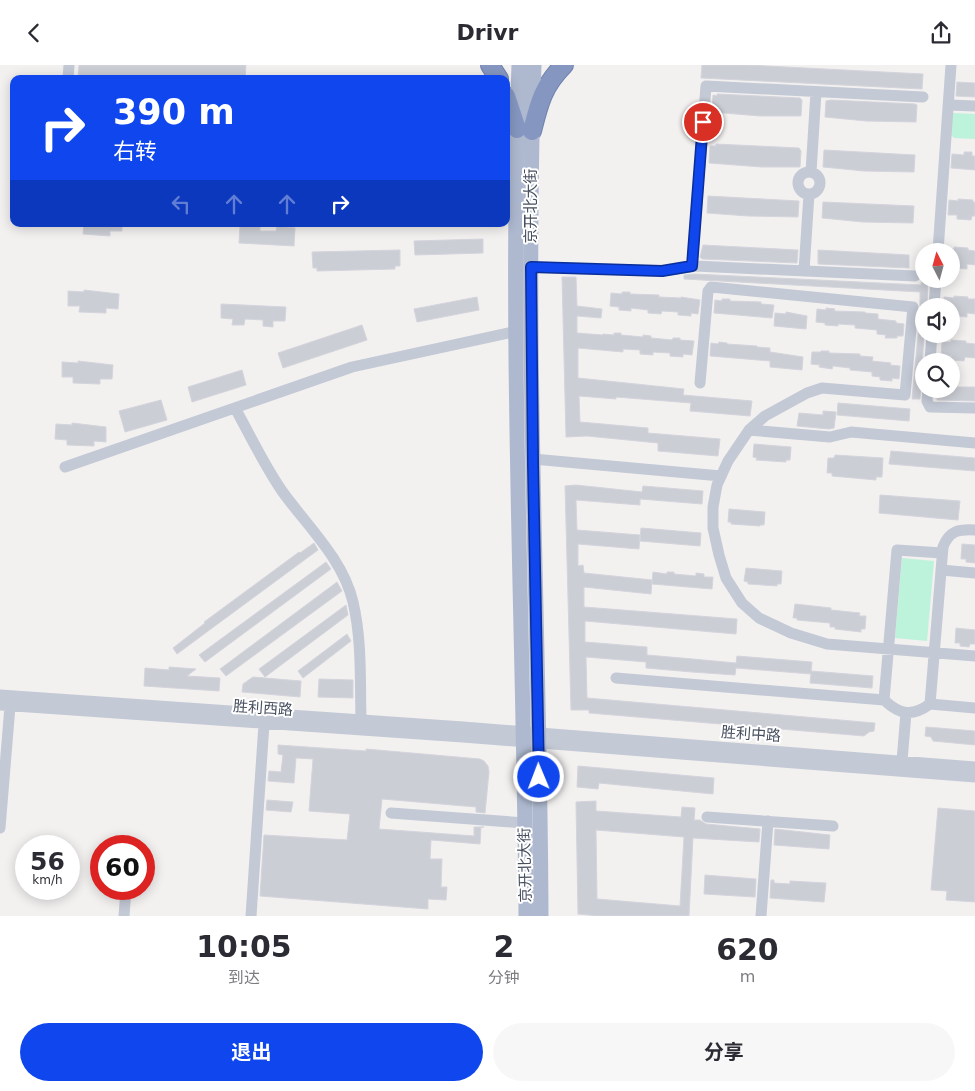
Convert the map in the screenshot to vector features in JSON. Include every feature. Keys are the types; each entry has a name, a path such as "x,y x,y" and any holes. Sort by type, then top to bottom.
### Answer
{"highway":[{"path":"524,130 545,88 564,65"},
{"path":"510,104 524,130"}],"main road":[{"name":"京开北大街","path":"519,65 524,130 530,172 533,459 531,737 524,823 526,916"},
{"name":"京开北大街","path":"534,65 524,130 515,172 517,331 531,737 541,916"}],"street":[{"path":"939,243 951,65"},
{"path":"692,266 706,86 923,97"},
{"path":"811,172 816,92"},
{"path":"948,105 975,106"},
{"path":"811,172 818,177 820,184 817,191 809,194 801,190 798,181 803,174 811,172"},
{"path":"804,271 809,194"},
{"path":"531,267 662,271 692,266 915,276"},
{"path":"700,383 708,291 711,287 913,307 905,395 822,387 765,416 749,430 728,461 721,476 717,485 713,507 713,528 726,578 742,603 759,618 791,633 828,644 975,656"},
{"path":"65,467 352,367 517,331"},
{"path":"927,398 930,407 975,409"},
{"path":"235,408 281,489 340,569 348,587 353,602 358,643 361,720"},
{"path":"749,430 830,437 851,433 975,443"},
{"path":"533,459 721,476"},
{"path":"930,704 942,553 947,537 955,532 975,531"},
{"path":"884,700 897,550 942,553"},
{"path":"941,570 975,573"},
{"path":"616,677 884,700 893,709 906,713 920,711 930,704 975,707"},
{"name":"胜利西路","path":"0,695 361,720 531,737"},
{"path":"0,828 5,706"},
{"name":"胜利西路","path":"5,706 264,723 531,737"},
{"path":"902,761 906,713"},
{"path":"250,916 264,723"},
{"name":"胜利中路","path":"531,737 975,767"},
{"name":"胜利中路","path":"531,737 975,777"},
{"path":"391,813 524,823"},
{"path":"707,817 833,826"},
{"path":"761,916 768,821"},
{"path":"124,916 125,900"}],"green space":[{"path":"953,113 975,114 975,139 954,138 951,135 950,127"},
{"path":"902,558 934,561 927,641 895,638"}],"building":[{"path":"79,65 246,65 245,75 78,75"},
{"path":"702,65 747,65 923,74 922,89 701,78"},
{"path":"957,82 975,83 975,97 956,96"},
{"path":"717,94 800,98 802,100 801,116 760,116 712,112 713,95 717,96"},
{"path":"826,101 915,104 917,105 916,122 866,121 825,117"},
{"path":"716,144 799,148 801,151 800,167 762,167 709,163 710,146 716,146"},
{"path":"824,150 915,155 914,172 864,171 823,167"},
{"path":"964,152 972,152 972,156 975,156 975,170 951,168 952,154 964,155"},
{"path":"708,196 799,201 798,217 707,213"},
{"path":"958,199 973,200 975,202 975,216 972,216 971,220 957,219 957,215 948,215 949,200 958,201"},
{"path":"823,202 914,206 913,223 863,222 822,218"},
{"path":"84,227 122,227 122,231 110,231 110,236 83,234"},
{"path":"240,227 260,227 260,231 276,231 277,227 295,228 294,246 239,243"},
{"path":"483,239 483,253 415,255 414,241"},
{"path":"703,245 798,250 797,263 702,259 700,257"},
{"path":"960,247 975,251 975,265 967,264 967,269 960,269"},
{"path":"400,250 400,266 395,266 395,269 317,271 317,268 313,268 312,252"},
{"path":"818,250 909,255 909,268 818,264"},
{"path":"684,275 915,285 915,288 928,288 927,298 920,298 920,292 684,279"},
{"path":"562,277 576,277 577,306 602,309 601,318 577,316 577,333 614,335 614,333 621,333 621,335 643,337 643,335 651,336 651,338 672,340 673,338 680,338 680,340 694,341 692,355 683,354 683,357 670,356 670,353 653,352 653,355 640,354 640,350 623,349 623,352 578,348 578,378 684,389 683,395 752,401 750,416 690,411 691,403 579,396 580,422 648,428 648,433 720,439 718,456 658,451 658,443 587,436 566,437"},
{"path":"84,290 119,294 118,309 106,308 106,313 79,312 80,306 68,306 68,291 84,292"},
{"path":"622,292 700,300 698,314 691,313 691,316 678,315 678,312 662,311 661,314 648,313 648,310 631,308 631,311 619,310 619,307 610,306 611,293 622,294"},
{"path":"954,296 975,299 975,314 967,313 967,317 960,316 960,298 954,298"},
{"path":"477,297 479,310 417,322 414,309"},
{"path":"722,299 774,305 772,318 714,313 715,300 722,301"},
{"path":"221,304 286,307 285,321 273,321 273,327 263,326 263,320 245,319 244,325 232,325 233,319 221,318"},
{"path":"826,308 835,309 834,311 878,314 878,319 904,324 903,336 885,338 886,335 877,334 877,330 855,328 855,325 825,325 825,323 816,322 817,309 826,310"},
{"path":"786,312 807,316 806,329 774,326 775,313 786,314"},
{"path":"362,325 367,340 283,368 278,353"},
{"path":"960,341 975,344 975,358 965,357 964,361 960,361 960,353 941,353 942,343 960,343"},
{"path":"719,342 770,348 770,352 803,357 802,370 770,367 770,361 710,356 711,343 718,344"},
{"path":"917,343 923,343 923,353 916,353"},
{"path":"812,352 860,354 860,356 873,357 872,361 900,366 899,379 892,378 892,381 880,380 880,377 872,376 872,372 833,366 832,369 811,364"},
{"path":"78,361 113,365 112,379 100,379 100,384 73,383 73,377 62,377 62,362 78,363"},
{"path":"915,367 915,398 920,399 912,399"},
{"path":"242,370 246,385 192,402 188,387"},
{"path":"960,387 975,387 975,401 937,400 937,398 960,398"},
{"path":"161,400 167,420 125,432 119,411"},
{"path":"838,403 910,409 909,421 837,415"},
{"path":"823,411 836,412 834,428 797,426 799,413 823,415"},
{"path":"72,423 106,427 106,442 94,441 94,446 67,445 67,440 55,439 56,424 72,425"},
{"path":"754,444 791,447 790,460 786,460 786,462 756,460 757,458 753,457"},
{"path":"891,451 975,458 975,471 889,464"},
{"path":"835,455 883,458 882,477 876,477 876,480 832,476 832,473 827,473 828,458 834,458"},
{"path":"576,485 642,492 643,486 703,491 702,504 640,499 640,505 576,500 577,530 640,535 639,549 578,544 578,566 583,565 584,573 652,580 651,594 584,587 584,607 737,619 736,634 585,621 585,642 647,647 647,655 736,663 737,656 812,662 811,671 873,676 872,688 810,683 811,674 736,668 735,675 692,672 646,668 646,662 586,657 587,698 875,723 874,731 864,736 589,713 589,710 571,710 565,486"},
{"path":"880,495 960,501 958,520 879,513"},
{"path":"729,509 765,512 764,525 731,524 731,522 728,522"},
{"path":"641,528 701,533 700,546 640,541"},
{"path":"314,543 318,550 177,654 173,648 204,622"},
{"path":"962,544 975,545 975,563 966,562 966,559 961,559"},
{"path":"326,562 331,569 205,662 199,655"},
{"path":"746,568 782,571 781,584 777,584 777,586 748,584 748,582 744,581"},
{"path":"653,572 667,574 667,572 674,572 674,574 696,576 696,573 704,574 704,577 713,577 712,589 652,584"},
{"path":"337,582 342,591 226,676 220,669"},
{"path":"795,604 860,613 859,616 866,616 865,629 861,629 861,632 835,629 835,627 830,627 830,623 797,620 797,618 793,618"},
{"path":"346,605 348,615 265,677 259,669"},
{"path":"956,628 975,630 975,644 970,644 969,647 960,646 960,643 955,643"},
{"path":"347,634 351,641 303,678 298,671"},
{"path":"169,667 196,669 187,676 220,678 219,691 144,686 145,668 169,670"},
{"path":"253,677 301,681 300,697 242,692 243,684"},
{"path":"319,679 353,680 353,698 318,697"},
{"path":"926,727 975,731 975,745 933,741 931,737 925,736"},
{"path":"278,745 366,751 366,749 480,759 484,761 488,766 489,772 485,813 476,812 476,807 382,799 379,829 474,836 474,827 481,827 480,844 431,840 430,859 442,859 441,887 447,887 446,900 428,899 428,909 260,896 264,835 347,840 350,814 309,811 313,759 296,758 294,783 268,781 269,771 281,772 283,755 278,754"},
{"path":"578,766 714,778 713,794 599,783 598,789 577,787"},
{"path":"267,800 293,802 291,812 266,810"},
{"path":"596,801 596,811 681,817 682,807 695,808 694,820 700,820 706,824 760,829 759,842 693,838 689,916 599,916 578,914 576,802","holes":["596,830 684,837 680,906 597,899"]},
{"path":"938,808 975,811 975,902 946,900 947,891 931,890"},
{"path":"775,829 830,835 829,849 774,845"},
{"path":"705,875 756,879 755,897 704,894"},
{"path":"771,880 774,880 774,883 790,884 790,881 826,883 824,902 770,898"}],"route":[{"path":"539,777 531,267 671,271 692,266 703,122"}]}
